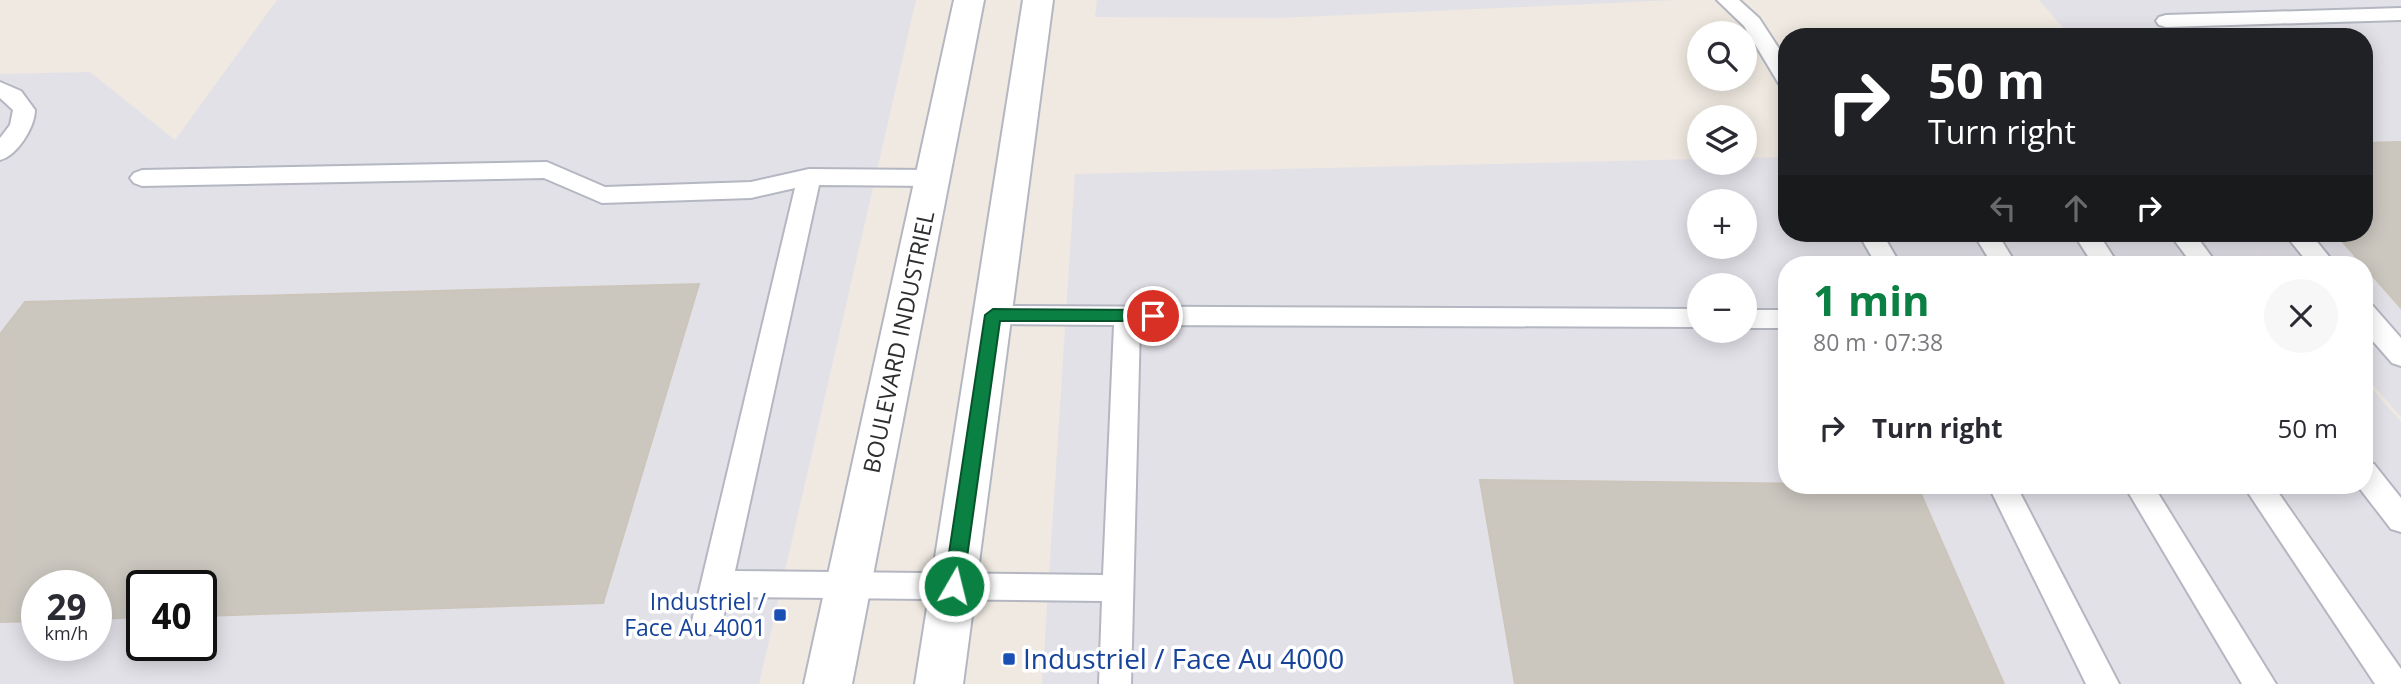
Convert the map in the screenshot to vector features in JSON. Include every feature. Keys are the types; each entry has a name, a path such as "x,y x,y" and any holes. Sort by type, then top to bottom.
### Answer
{"street":[{"name":"BOULEVARD INDUSTRIEL","path":"828,684 969,0"},
{"path":"939,684 1038,0"}],"lane":[{"path":"1727,0 1752,22 1778,64"},
{"path":"2166,21 2401,14"},
{"path":"0,89 22,101 26,110 22,124 0,153"},
{"path":"142,178 547,170 602,195 751,190 809,177 933,178"},
{"path":"708,621 809,177"},
{"path":"2188,242 2199,256"},
{"path":"2304,242 2316,256"},
{"path":"993,315 1687,318"},
{"path":"1115,684 1127,316"},
{"path":"1757,318 1778,319"},
{"path":"2373,323 2401,356"},
{"path":"2373,484 2401,520"},
{"path":"2007,494 2104,684"},
{"path":"2144,494 2260,684"},
{"path":"2263,494 2393,684"},
{"path":"716,584 1118,588"}],"shaded area":[{"path":"277,0 916,0 759,684 0,684 0,74 90,72 175,140"},
{"path":"1097,0 1675,0 1280,18 1095,17"},
{"path":"2039,0 2401,0 2401,417 2373,385 2373,256 2261,256 2249,242 2373,242 2373,28 2063,28"},
{"path":"1778,157 1778,242 2249,242 2260,256 1778,256 1778,494 2373,494 2373,389 2401,422 2401,684 1042,684 1075,174 1687,159 1687,175 1757,175 1757,158"}],"building":[{"path":"2401,142 2401,308 2373,276 2373,256 2355,256 2343,242 2373,242 2373,143"},
{"path":"699,284 603,603 217,615 217,570 126,570 126,618 112,618 112,570 21,570 21,621 0,622 0,334 25,302"},
{"path":"1480,480 1778,483 1778,494 1921,494 2004,684 1515,684"}],"place":[{"name":"Industriel / Face Au 4001","path":"780,615"},
{"name":"Industriel / Face Au 4000","path":"1009,659"}],"route":[{"path":"954,586 993,315 1153,316"}]}
